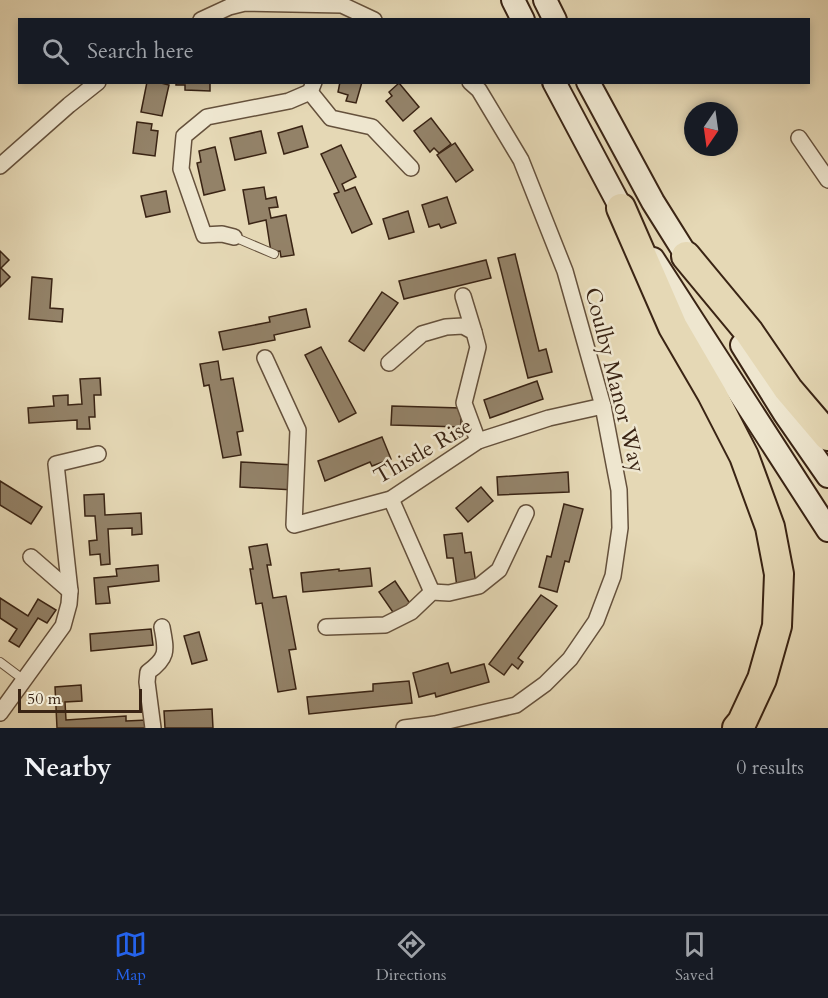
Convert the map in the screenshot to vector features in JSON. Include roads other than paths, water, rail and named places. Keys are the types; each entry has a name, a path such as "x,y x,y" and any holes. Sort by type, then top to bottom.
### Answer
{"highway":[{"path":"621,208 673,327 712,394 744,456 770,527 779,574 777,626 762,680 737,728"},
{"path":"686,256 749,332 788,389 828,436"}],"main road":[{"path":"513,0 522,18"},
{"path":"545,0 554,18"},
{"path":"555,84 621,208 828,530"},
{"path":"589,84 653,202 785,414 828,476"}],"street":[{"path":"206,18 244,2 340,12 366,18"},
{"path":"0,166 95,84"},
{"name":"Coulby Manor Way","path":"404,728 435,724 516,705 544,684 570,659 596,621 613,576 620,528 619,490 603,406 564,271 521,160 479,90 472,84"},
{"path":"234,237 222,234 204,235 181,169 184,136 207,117 289,100 312,87 332,118 372,127 411,168"},
{"path":"799,138 828,180"},
{"path":"463,296 478,347 464,403 478,441"},
{"path":"389,363 422,334 446,327 463,326 474,332"},
{"name":"Thistle Rise","path":"265,358 298,430 294,525 391,499 478,441 549,418 603,406"},
{"path":"0,713 63,626 69,604 70,591 56,464 98,454"},
{"path":"391,499 432,592"},
{"path":"326,627 385,625 411,612 432,592 449,593 479,586 499,570 526,513"},
{"path":"31,557 70,591"},
{"path":"153,728 147,682 148,672 164,657 166,650 162,627"}],"lane":[{"path":"234,237 274,254"},
{"path":"0,662 24,680"}]}
